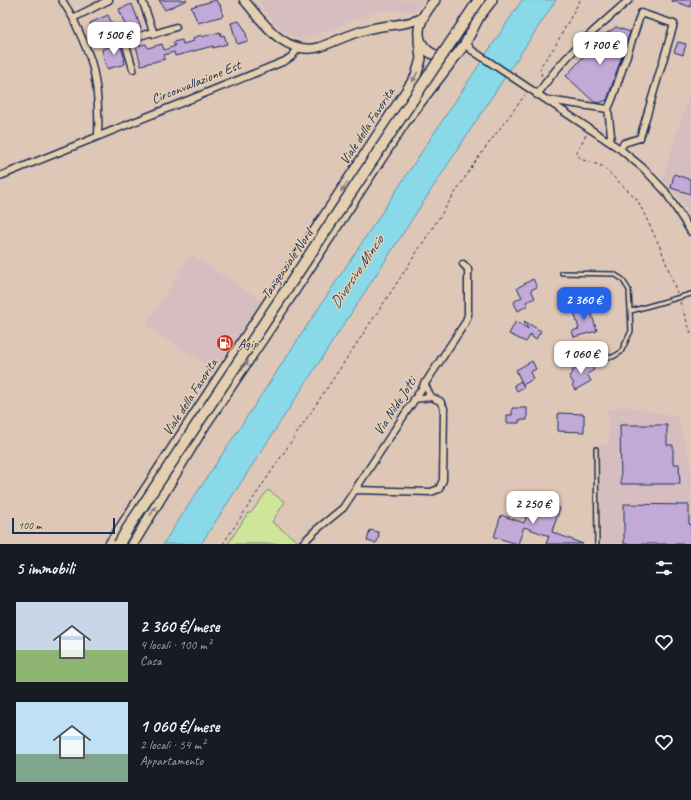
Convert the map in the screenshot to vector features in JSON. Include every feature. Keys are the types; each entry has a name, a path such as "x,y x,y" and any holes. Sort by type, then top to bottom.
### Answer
{"highway":[{"name":"Tangenziale Nord","path":"119,544 477,0"}],"main road":[{"path":"422,18 435,0"},
{"path":"477,0 480,8 479,17"},
{"path":"479,17 492,0"},
{"name":"Viale della Favorita","path":"133,544 205,425 405,122 463,49 479,17"},
{"name":"Viale della Favorita","path":"110,544 416,76 421,59 419,27 422,18"},
{"path":"419,38 426,49 434,55 449,57 463,49"}],"street":[{"path":"62,0 85,45 94,76 98,114 98,136"},
{"path":"72,18 109,0"},
{"path":"142,0 153,32"},
{"path":"244,0 277,37 287,44 299,48 319,47 360,31 381,26 414,22 422,18"},
{"path":"537,95 547,80 571,53 629,0"},
{"path":"609,142 611,135 608,109 641,13 674,24 640,138 624,143 620,149"},
{"path":"403,24 413,30 419,38"},
{"path":"133,70 126,45 129,39 153,32 154,34 176,27"},
{"name":"Circonvallazione Est","path":"0,176 285,61 299,48"},
{"path":"463,49 482,57 544,100 590,128 620,149 643,168 665,192 691,232"},
{"path":"544,100 608,109"},
{"name":"Via Nilde Jotti","path":"302,544 342,508 465,323 468,315 468,269 463,264"},
{"path":"424,383 431,397"},
{"path":"355,490 431,492 439,489 443,480 444,408 440,400 431,397 414,399"}],"lane":[{"path":"558,356 613,357 621,352 631,331 629,290 622,279 614,274 562,273"},
{"path":"631,311 691,294"},
{"path":"596,449 597,544"}],"path":[{"path":"547,80 543,77 540,70 542,64 554,48 580,0"},
{"path":"223,544 391,292 477,159 529,89"},
{"path":"590,128 577,151 577,155 583,160 602,166 637,199 661,249 691,333"}],"shaded area":[{"path":"258,0 423,0 415,11 379,11 300,40 281,30 263,9"},
{"path":"691,88 691,220 682,200 662,180"},
{"path":"191,254 262,301 215,370 145,326"},
{"path":"624,406 678,417 691,464 691,544 601,544 599,444 609,444 607,410"}],"green space":[{"path":"268,490 285,502 272,522 297,541 294,544 228,544 248,513 251,513"}],"water":[{"name":"Diversivo Mincio","path":"522,0 556,0 201,544 163,544"}],"building":[{"path":"159,0 187,0 165,10"},
{"path":"216,0 218,4 220,4 223,16 198,23 191,7"},
{"path":"691,0 691,7 672,1"},
{"path":"132,4 141,28 128,33 119,9"},
{"path":"108,15 113,26 94,33 90,23"},
{"path":"239,21 245,30 248,41 237,44 231,23"},
{"path":"616,27 630,32 607,100 599,103 594,102 566,76 601,37"},
{"path":"220,32 221,36 224,35 227,44 175,56 174,52 164,55 165,59 141,65 136,46 146,44 148,48 162,44 164,50 175,46 173,42 182,40 183,44 194,41 193,38 201,35 202,37"},
{"path":"678,42 686,44 683,55 674,52"},
{"path":"120,44 125,64 107,69 102,49"},
{"path":"674,174 691,180 691,194 671,188"},
{"path":"533,279 537,287 531,290 535,298 526,302 528,305 518,311 514,303 522,297 517,288"},
{"path":"588,303 597,331 574,337 572,331 579,329 573,308"},
{"path":"516,321 528,329 524,321 541,331 536,339 533,338 531,334 526,342 509,334"},
{"path":"532,361 536,369 530,372 533,379 523,385 516,370"},
{"path":"589,361 594,370 587,374 591,381 575,390 572,385 574,384 569,376 573,373 572,371"},
{"path":"521,381 524,387 517,391 514,385"},
{"path":"512,408 527,408 527,420 519,420 519,423 507,423 507,415 512,415"},
{"path":"558,413 584,414 584,432 558,431"},
{"path":"620,425 667,425 667,445 673,445 673,464 679,464 680,484 621,484"},
{"path":"533,499 560,508 552,532 583,544 546,544 549,536 524,527 518,544 494,537 501,515 524,523"},
{"path":"624,504 689,505 691,544 624,544"},
{"path":"370,530 378,532 379,535 377,542 375,543 367,541"}],"place":[{"name":"Agip","path":"225,343"}]}
